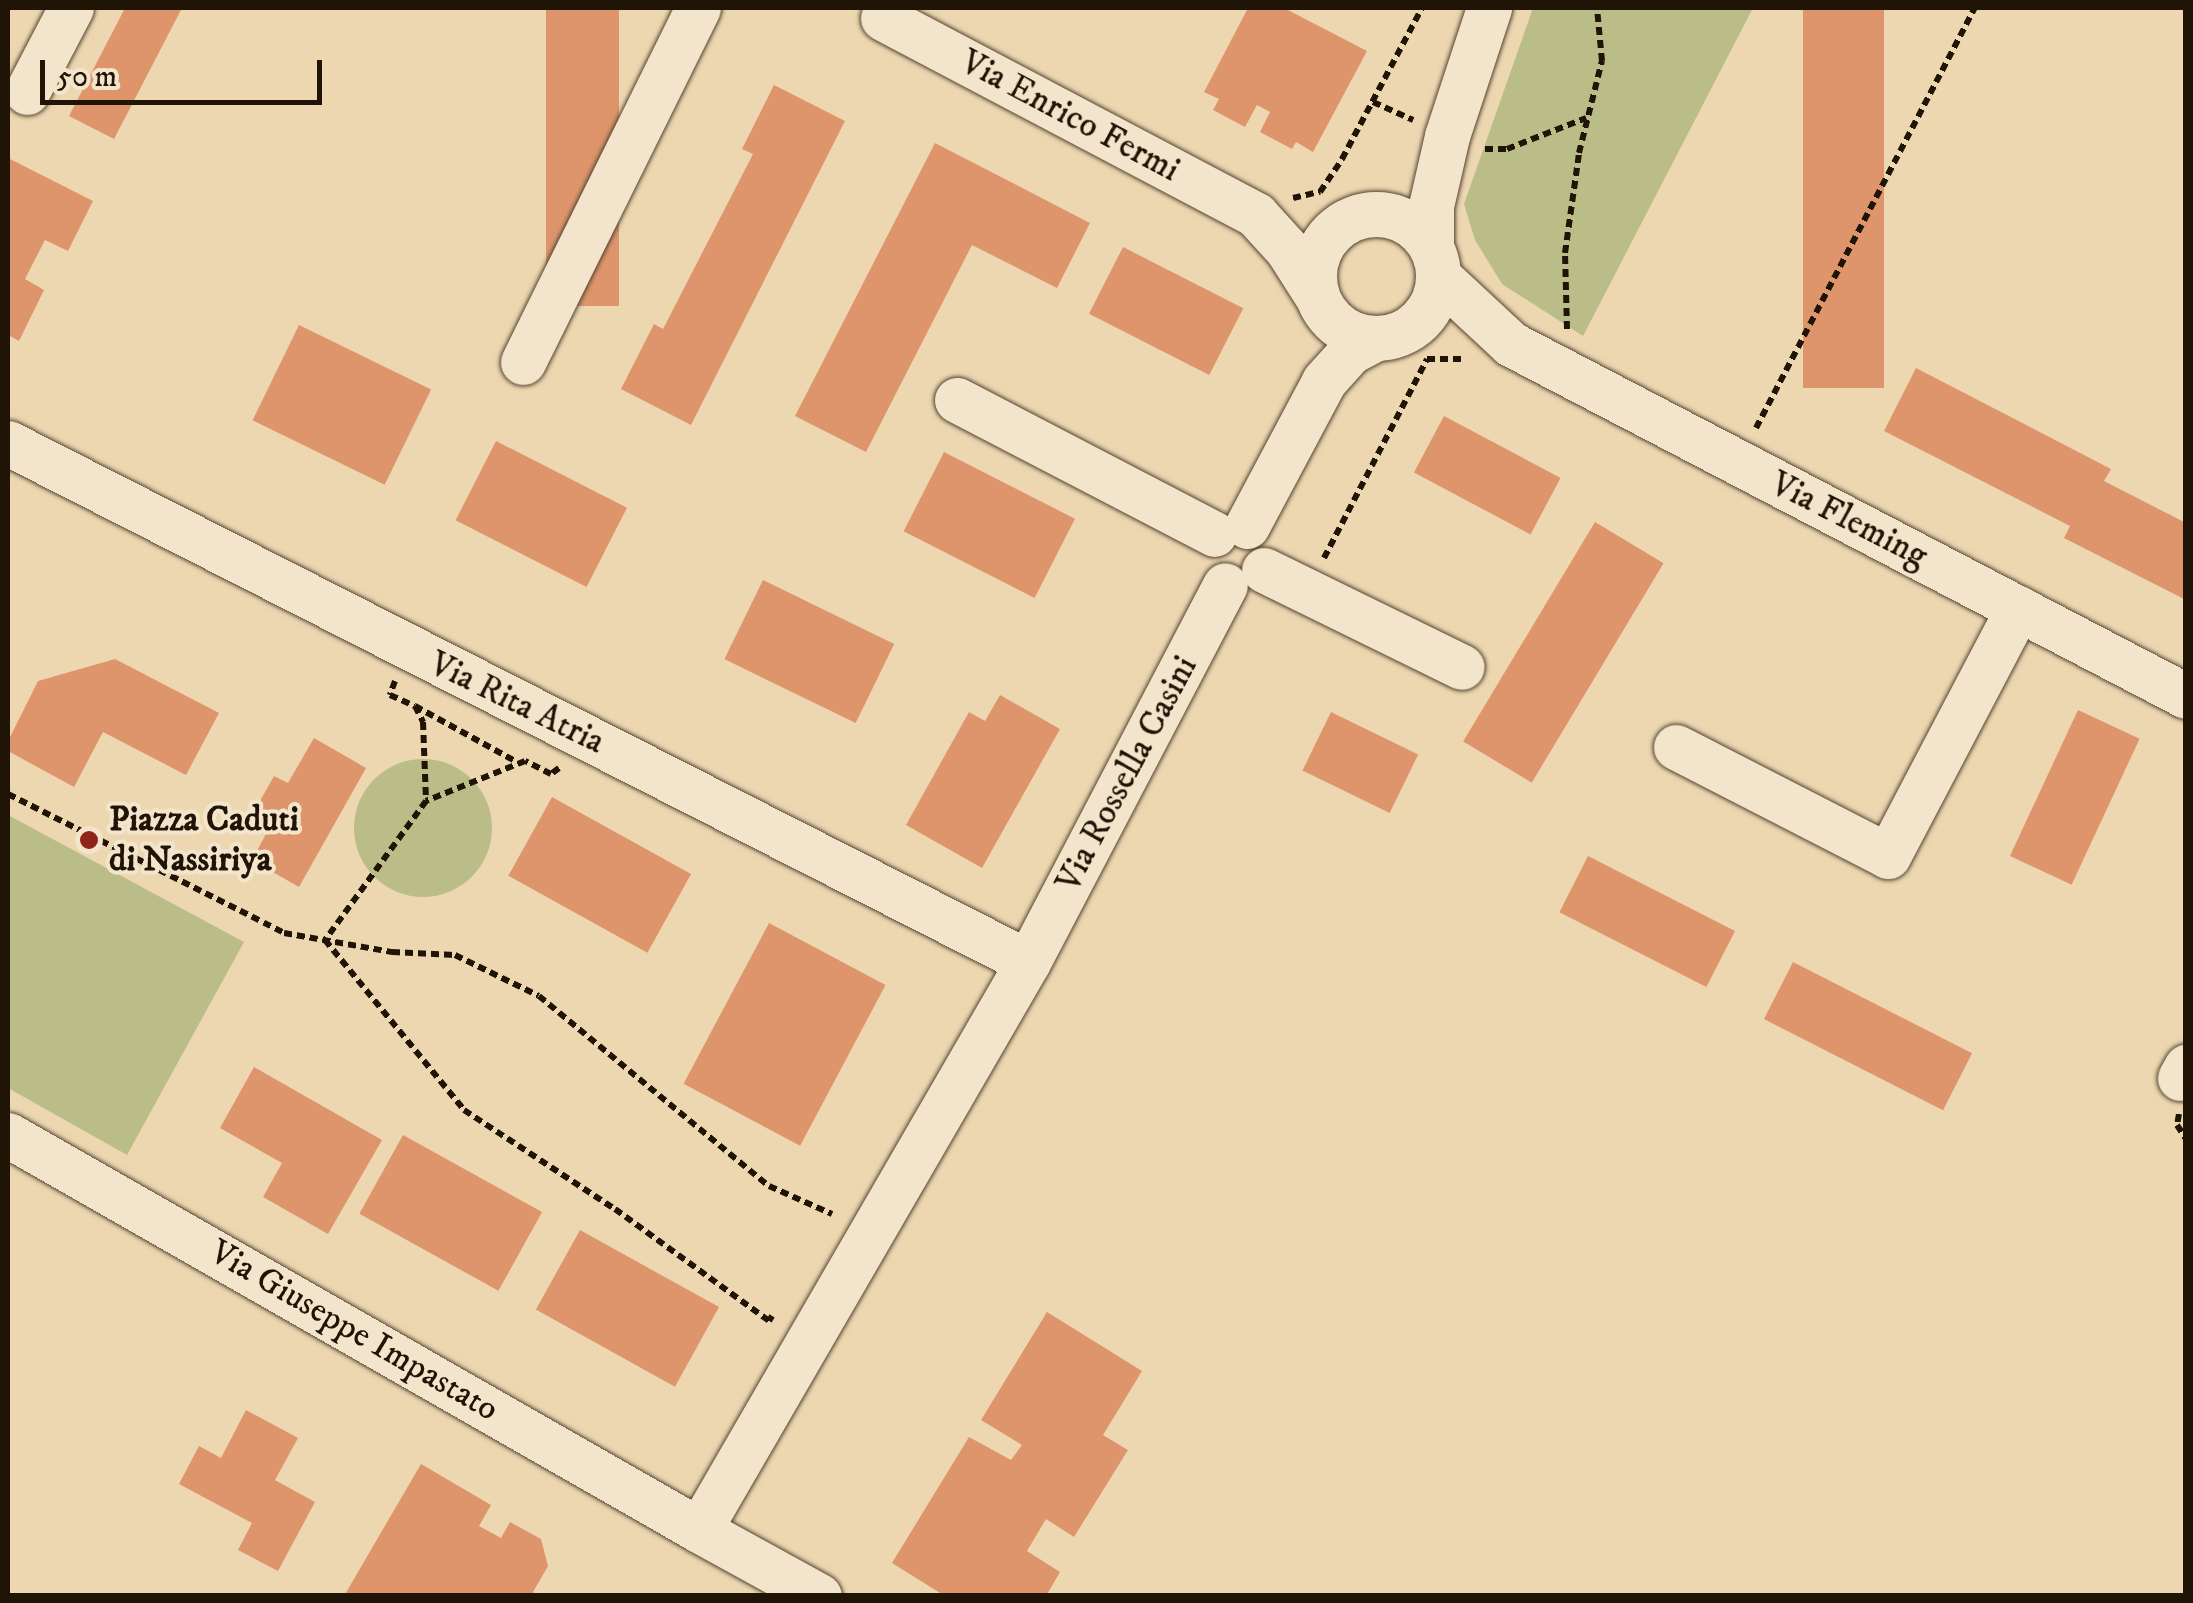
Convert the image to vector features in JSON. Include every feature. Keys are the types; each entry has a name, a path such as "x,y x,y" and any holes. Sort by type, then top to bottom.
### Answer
{"street":[{"path":"27,92 70,8"},
{"path":"523,362 698,8"},
{"path":"1230,530 1359,322 1434,300 1432,206 1447,136 1489,8"},
{"name":"Via Enrico Fermi","path":"879,11 1256,215 1359,322"},
{"path":"1359,322 1312,280 1318,249 1352,220 1395,192 1447,136"},
{"name":"Via Enrico Fermi","path":"1256,215 1352,220 1402,218 1435,261"},
{"name":"Via Fleming","path":"1435,261 1490,351"},
{"name":"Via Fleming","path":"1359,322 1490,351 1578,379 2186,696"},
{"path":"957,400 1265,544 1244,578 1309,592 1462,667"},
{"name":"Via Rita Atria","path":"8,443 1028,962"},
{"name":"Via Rossella Casini","path":"1028,962 1244,578"},
{"path":"1676,746 1888,856 2018,608"},
{"path":"699,1530 1028,962"},
{"name":"Via Giuseppe Impastato","path":"8,1135 818,1596"}],"path":[{"path":"1342,159 1422,8"},
{"path":"1578,379 1566,327 1565,253 1602,60 1597,8"},
{"path":"1738,462 1974,8"},
{"path":"1447,136 1483,149 1508,149 1588,118"},
{"path":"1309,592 1337,528 1427,359 1490,351"},
{"path":"415,706 518,762"},
{"path":"326,940 426,801 518,762 525,761 551,774 598,743"},
{"path":"8,794 284,933 392,952 455,955 539,996 768,1186 832,1214"},
{"path":"326,940 464,1110 615,1209 769,1321 778,1306"},
{"path":"822,1229 842,1199"}],"green space":[{"path":"1533,8 1753,8 1583,336 1502,284 1475,240 1464,204"},
{"path":"423,759 450,764 472,779 487,801 492,828 487,855 472,877 450,892 423,897 396,892 374,877 359,855 354,828 359,801 374,779 396,764"},
{"path":"8,815 244,942 127,1155 8,1088"}],"building":[{"path":"125,8 182,8 114,139 69,116"},
{"path":"546,8 619,8 619,306 546,306"},
{"path":"1248,8 1284,8 1367,51 1313,152 1296,142 1292,149 1260,132 1270,112 1257,105 1245,127 1213,110 1219,99 1204,92"},
{"path":"1803,8 1884,8 1884,388 1803,388"},
{"path":"774,85 845,121 691,425 621,389 654,324 663,329 753,154 742,149"},
{"path":"935,143 1090,223 1057,288 972,245 866,452 795,416"},
{"path":"8,158 93,201 68,251 45,240 25,279 44,290 19,341 8,335"},
{"path":"1123,247 1243,308 1209,375 1089,314"},
{"path":"299,325 431,389 385,485 253,420"},
{"path":"1916,368 2111,469 2104,481 2186,523 2186,600 2064,538 2070,526 1884,431"},
{"path":"1444,416 1561,478 1531,534 1414,473"},
{"path":"496,441 627,508 587,587 456,520"},
{"path":"944,452 1075,519 1035,598 904,531"},
{"path":"1595,522 1664,563 1532,783 1463,741"},
{"path":"763,580 894,644 856,723 724,659"},
{"path":"115,659 219,713 186,775 103,732 74,787 8,751 8,741 38,681"},
{"path":"1000,695 1060,729 982,868 906,825 969,712 985,721"},
{"path":"2078,710 2140,739 2072,885 2010,856"},
{"path":"1331,712 1418,755 1390,813 1303,770"},
{"path":"314,738 366,768 299,887 252,860 274,819 256,808 274,776 288,783"},
{"path":"552,797 691,874 647,953 508,876"},
{"path":"1588,856 1735,931 1706,987 1559,912"},
{"path":"769,923 886,985 800,1146 684,1084"},
{"path":"1793,962 1972,1053 1943,1110 1764,1019"},
{"path":"254,1067 382,1140 328,1234 263,1197 282,1163 220,1128"},
{"path":"403,1135 542,1212 498,1291 359,1214"},
{"path":"580,1230 719,1307 675,1387 536,1310"},
{"path":"1047,1312 1142,1371 1103,1435 1128,1450 1074,1537 1046,1519 1027,1551 1060,1572 1046,1596 945,1596 892,1563 969,1437 1011,1460 1022,1445 981,1420"},
{"path":"246,1410 298,1438 275,1480 315,1502 278,1571 238,1550 252,1523 179,1484 199,1446 221,1458"},
{"path":"421,1464 491,1505 479,1526 501,1538 510,1522 541,1539 548,1566 533,1592 538,1596 344,1596"}],"place":[{"name":"Piazza Caduti di Nassiriya","path":"89,840"}]}
